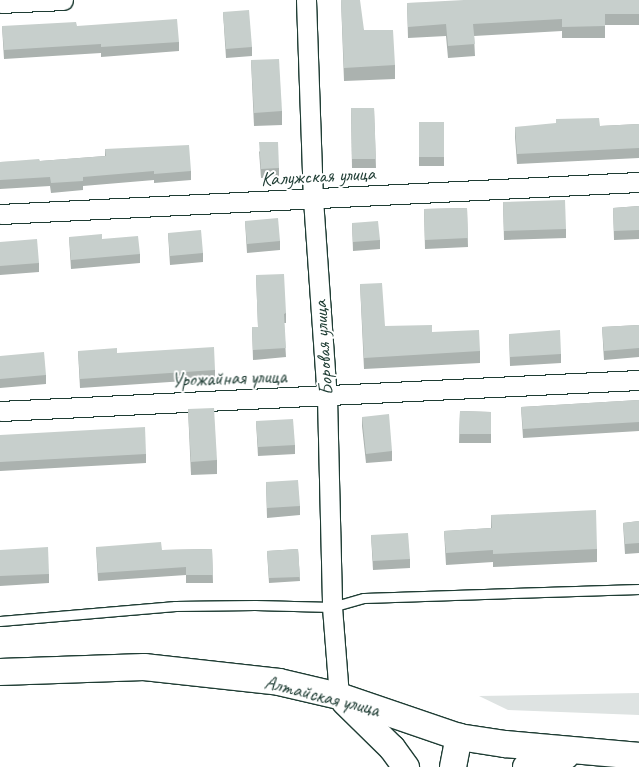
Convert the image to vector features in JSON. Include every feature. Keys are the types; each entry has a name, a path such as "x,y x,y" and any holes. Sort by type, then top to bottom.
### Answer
{"main road":[{"name":"Алтайская улица","path":"0,672 144,667 279,682 339,696 459,736 580,752 639,756"},
{"path":"339,696 392,748 406,767"},
{"path":"453,767 459,736"},
{"path":"526,767 580,752"}],"street":[{"path":"0,3 63,0"},
{"name":"Боровая улица","path":"306,0 313,198 327,397 332,607 339,696"},
{"name":"Калужская улица","path":"0,214 639,182"},
{"name":"Урожайная улица","path":"0,411 327,397 639,380"}],"lane":[{"path":"0,621 175,606 255,605 332,607 364,598 639,589"}],"shaded area":[{"path":"639,693 639,715 508,710 479,696"}],"building":[{"path":"341,0 360,0 364,30 393,30 395,65 344,68"},
{"path":"464,0 639,0 639,14 605,14 605,26 562,27 562,19 473,24 475,44 448,46 446,24 408,27 407,3"},
{"path":"249,10 252,47 226,49 223,12"},
{"path":"177,19 179,42 101,47 101,44 4,50 2,26 76,22 77,26"},
{"path":"279,59 282,111 254,113 251,60"},
{"path":"351,108 374,108 376,159 352,159"},
{"path":"599,118 600,126 639,124 639,148 517,154 515,127 556,123 556,119"},
{"path":"419,122 444,122 444,157 419,157"},
{"path":"259,142 278,142 279,168 261,169"},
{"path":"189,145 191,171 154,174 154,171 83,177 83,181 51,183 50,177 0,180 0,162 106,156 105,149"},
{"path":"565,200 566,229 504,231 503,202"},
{"path":"639,206 639,230 614,231 613,208"},
{"path":"467,208 468,238 425,240 424,209"},
{"path":"278,218 280,241 247,244 245,221"},
{"path":"378,221 380,240 353,242 352,223"},
{"path":"201,230 203,253 170,256 168,233"},
{"path":"102,234 102,239 138,236 140,254 71,260 69,237"},
{"path":"37,239 39,263 0,266 0,242"},
{"path":"284,274 286,348 253,350 252,327 258,327 256,275"},
{"path":"382,283 385,326 432,325 432,332 479,330 480,351 364,358 360,284"},
{"path":"639,325 639,348 604,351 602,327"},
{"path":"560,330 561,354 510,357 509,334"},
{"path":"214,347 215,370 80,379 78,351 117,348 117,353"},
{"path":"44,352 46,375 0,379 0,356"},
{"path":"639,400 639,422 523,429 521,407"},
{"path":"214,408 217,460 191,462 188,409"},
{"path":"460,411 491,412 491,434 459,434"},
{"path":"389,414 392,451 366,454 362,417"},
{"path":"293,419 295,445 258,447 256,421"},
{"path":"145,427 146,454 0,462 0,435"},
{"path":"298,480 300,506 267,508 266,482"},
{"path":"596,510 597,549 493,554 493,550 446,553 444,531 492,528 491,515"},
{"path":"639,521 639,543 625,544 623,523"},
{"path":"408,533 410,559 373,561 371,535"},
{"path":"161,542 162,550 212,549 213,575 186,575 186,567 98,573 96,547"},
{"path":"48,547 49,574 0,576 0,550"},
{"path":"298,549 300,577 269,578 267,551"}]}
